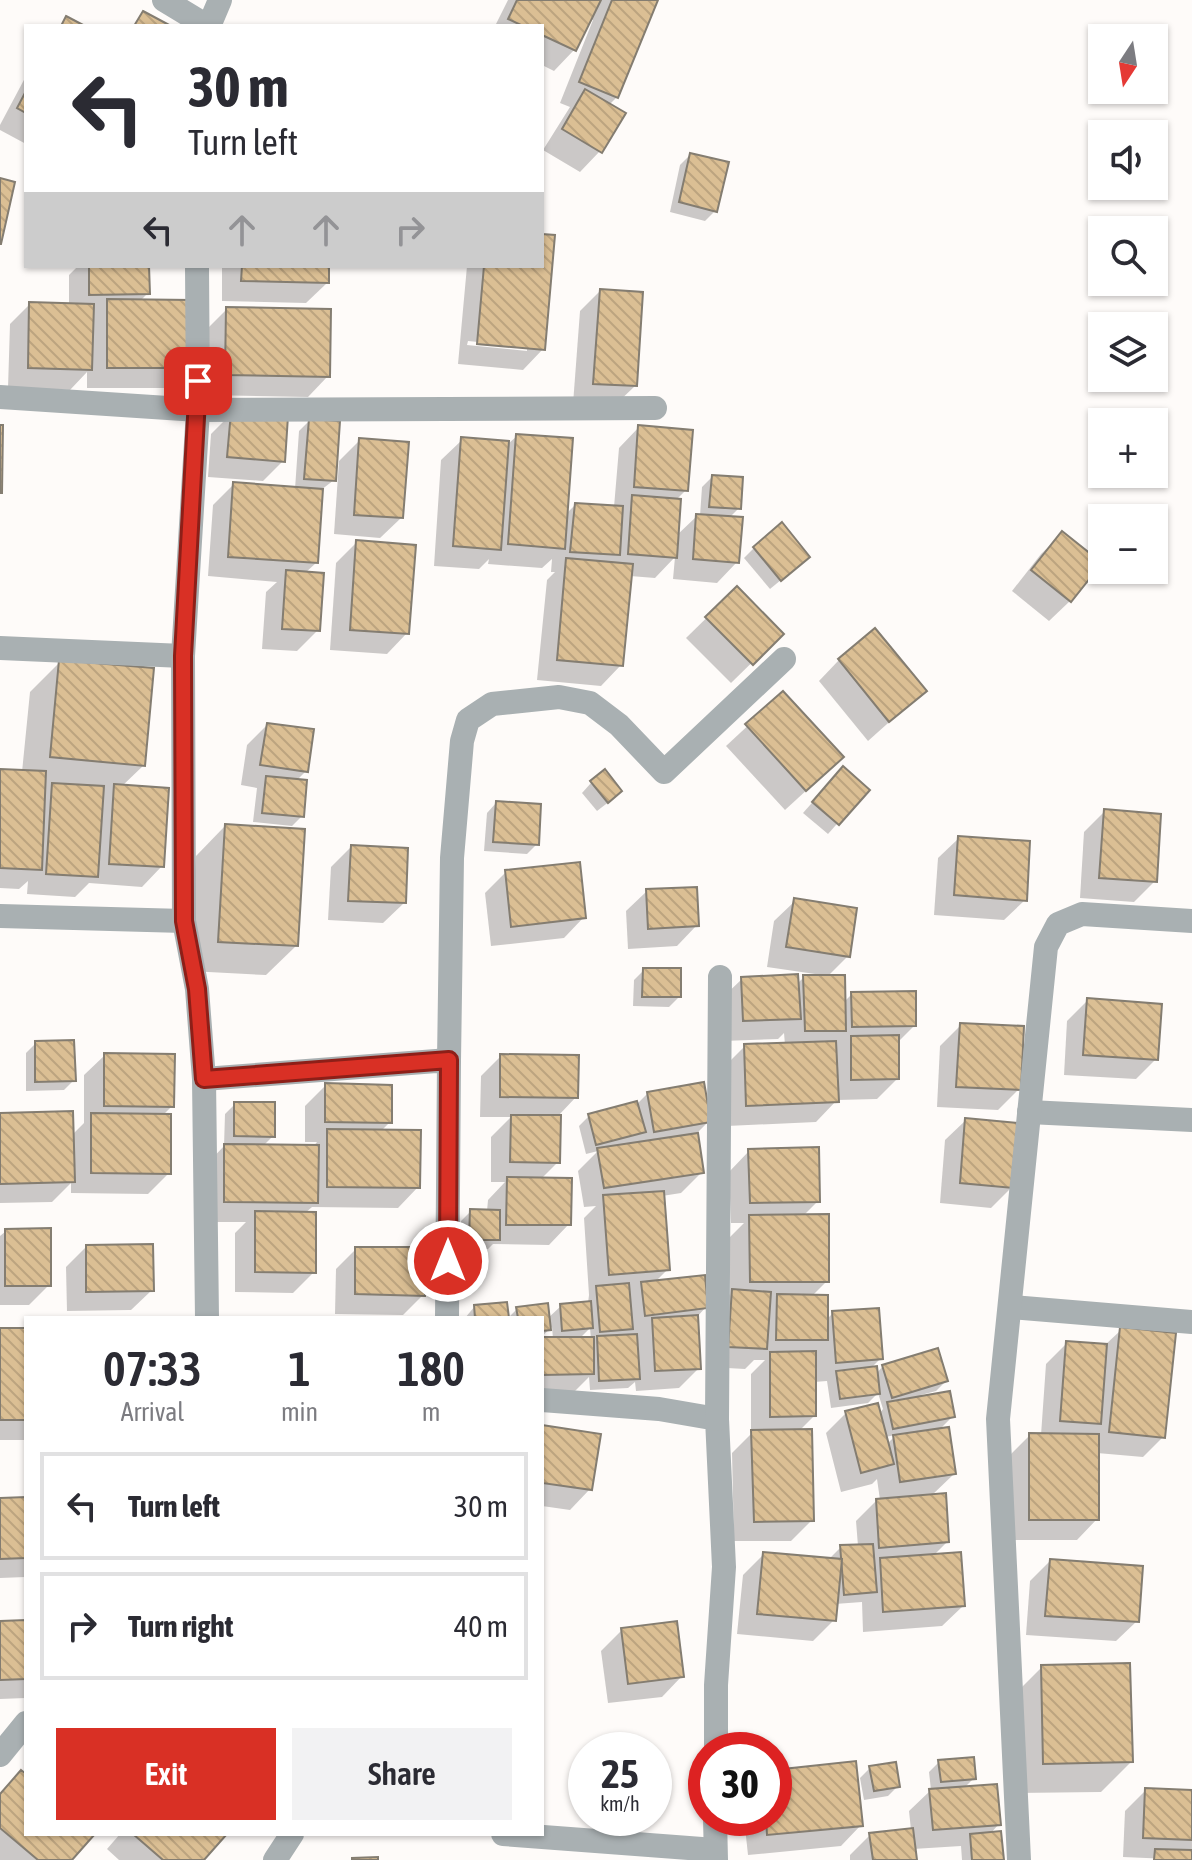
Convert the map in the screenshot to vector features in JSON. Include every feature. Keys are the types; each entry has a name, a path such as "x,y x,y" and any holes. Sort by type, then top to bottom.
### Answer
{"street":[{"path":"164,0 205,24"},
{"path":"209,24 220,0"},
{"path":"197,268 198,410 183,656 184,921 197,989 204,1079 207,1316"},
{"path":"0,397 198,410 655,408"},
{"path":"0,648 183,656"},
{"path":"447,1316 452,858 462,741 468,720 492,704 559,697 590,703 619,725 664,772 784,659"},
{"path":"1019,1860 998,1419 1046,947 1058,924 1082,914 1192,921"},
{"path":"0,916 184,921"},
{"path":"716,1732 724,1567 717,1419 720,977"},
{"path":"204,1079 449,1060"},
{"path":"1029,1112 1192,1120"},
{"path":"1011,1307 1192,1322"},
{"path":"544,1400 659,1409 717,1419"},
{"path":"0,1755 24,1725"},
{"path":"275,1860 291,1836"},
{"path":"523,1836 715,1855"}],"building":[{"path":"517,0 601,0 576,51 544,36 544,24 519,24 508,19"},
{"path":"612,0 658,0 618,98 579,82"},
{"path":"143,11 167,24 135,24"},
{"path":"66,16 81,24 62,24"},
{"path":"585,89 626,113 602,153 562,129"},
{"path":"24,95 24,112 17,108"},
{"path":"690,153 729,162 717,212 679,202"},
{"path":"0,178 15,182 1,244 0,244"},
{"path":"544,234 555,235 545,350 477,344 484,268 544,268"},
{"path":"89,268 149,268 150,294 89,295"},
{"path":"242,268 329,268 329,283 241,281"},
{"path":"600,289 643,292 637,386 593,384"},
{"path":"107,299 192,300 191,368 107,368"},
{"path":"29,302 94,304 92,370 28,368"},
{"path":"226,307 331,309 330,377 225,375"},
{"path":"231,412 288,416 285,462 227,457"},
{"path":"309,419 340,421 336,481 304,479"},
{"path":"0,425 3,425 2,493 0,493"},
{"path":"638,425 693,430 688,491 634,487"},
{"path":"516,434 573,438 565,549 508,544"},
{"path":"461,437 509,441 501,550 453,546"},
{"path":"359,438 409,442 403,518 354,515"},
{"path":"712,475 743,477 741,509 709,507"},
{"path":"233,482 323,489 318,563 228,557"},
{"path":"632,495 681,499 677,558 628,554"},
{"path":"575,503 623,506 620,555 570,552"},
{"path":"696,514 743,517 739,563 693,559"},
{"path":"782,522 810,557 781,581 753,547"},
{"path":"1062,531 1088,552 1088,581 1071,602 1031,570"},
{"path":"356,540 416,545 409,634 350,630"},
{"path":"566,558 633,564 623,666 557,660"},
{"path":"286,570 324,573 320,631 282,629"},
{"path":"737,586 784,634 753,665 705,617"},
{"path":"875,628 927,691 889,722 838,659"},
{"path":"59,660 154,668 145,766 50,757"},
{"path":"783,691 844,757 806,791 745,724"},
{"path":"267,723 314,729 308,772 260,765"},
{"path":"843,766 870,790 839,825 812,802"},
{"path":"0,769 46,771 42,870 0,868"},
{"path":"605,769 622,791 608,803 590,781"},
{"path":"266,776 307,780 304,817 262,813"},
{"path":"52,783 104,786 98,877 46,874"},
{"path":"114,784 169,788 164,867 109,864"},
{"path":"496,801 541,804 539,845 493,842"},
{"path":"1104,809 1161,814 1157,882 1099,878"},
{"path":"225,824 305,829 298,946 218,942"},
{"path":"958,836 1030,841 1027,901 954,895"},
{"path":"351,845 408,848 406,903 348,901"},
{"path":"580,862 586,918 511,927 505,870"},
{"path":"697,887 699,926 648,929 646,889"},
{"path":"794,898 857,908 850,957 786,947"},
{"path":"643,968 681,968 681,997 642,997"},
{"path":"798,974 801,1019 743,1021 741,977"},
{"path":"803,975 845,975 846,1031 805,1031"},
{"path":"916,991 916,1026 852,1027 851,992"},
{"path":"1087,998 1162,1004 1158,1060 1083,1055"},
{"path":"960,1023 1024,1026 1021,1090 956,1087"},
{"path":"899,1035 899,1079 851,1080 851,1036"},
{"path":"74,1040 76,1081 35,1082 35,1041"},
{"path":"836,1041 839,1102 746,1106 744,1044"},
{"path":"104,1053 175,1054 174,1107 104,1106"},
{"path":"500,1054 579,1055 578,1098 500,1097"},
{"path":"704,1082 711,1122 654,1132 647,1092"},
{"path":"325,1083 392,1085 392,1123 325,1122"},
{"path":"637,1101 646,1132 596,1145 588,1114"},
{"path":"234,1102 275,1102 275,1137 234,1136"},
{"path":"73,1111 75,1182 0,1184 0,1113"},
{"path":"91,1113 171,1114 171,1174 91,1173"},
{"path":"511,1115 561,1115 560,1163 510,1162"},
{"path":"965,1118 1019,1123 1013,1188 960,1183"},
{"path":"327,1129 421,1130 420,1188 327,1187"},
{"path":"698,1133 704,1173 604,1188 597,1148"},
{"path":"224,1144 319,1145 318,1203 224,1202"},
{"path":"819,1147 820,1202 750,1203 748,1149"},
{"path":"507,1177 572,1178 571,1225 506,1225"},
{"path":"664,1191 670,1270 609,1275 603,1195"},
{"path":"470,1209 500,1210 500,1240 469,1240"},
{"path":"255,1211 316,1212 316,1273 255,1272"},
{"path":"829,1214 829,1282 750,1282 749,1215"},
{"path":"51,1228 51,1286 5,1286 5,1229"},
{"path":"153,1244 154,1291 86,1292 86,1245"},
{"path":"355,1247 426,1247 425,1296 355,1294"},
{"path":"705,1275 708,1308 645,1316 641,1282"},
{"path":"629,1283 633,1329 600,1332 596,1286"},
{"path":"732,1289 771,1292 767,1349 728,1347"},
{"path":"777,1294 828,1295 828,1340 776,1340"},
{"path":"591,1301 593,1328 562,1331 560,1304"},
{"path":"507,1302 509,1316 475,1316 474,1305"},
{"path":"548,1303 551,1330 544,1331 544,1316 518,1316 516,1307"},
{"path":"879,1308 883,1359 836,1363 832,1311"},
{"path":"698,1315 701,1369 655,1371 652,1318"},
{"path":"1120,1327 1176,1333 1165,1438 1109,1432"},
{"path":"0,1328 24,1328 24,1420 0,1420"},
{"path":"637,1334 640,1379 599,1381 597,1336"},
{"path":"544,1337 594,1337 594,1374 544,1375"},
{"path":"1066,1341 1107,1344 1101,1424 1060,1421"},
{"path":"938,1348 948,1381 892,1398 882,1365"},
{"path":"816,1351 816,1416 770,1417 770,1352"},
{"path":"877,1366 880,1394 840,1399 836,1371"},
{"path":"950,1391 955,1417 893,1429 887,1402"},
{"path":"878,1403 894,1464 861,1473 845,1411"},
{"path":"544,1425 601,1434 592,1490 544,1483"},
{"path":"949,1427 956,1474 900,1482 893,1435"},
{"path":"812,1429 814,1521 754,1522 751,1430"},
{"path":"1029,1433 1099,1434 1099,1520 1029,1520"},
{"path":"946,1493 949,1542 879,1548 876,1499"},
{"path":"24,1497 24,1558 0,1559 0,1498"},
{"path":"873,1544 877,1592 844,1595 840,1545"},
{"path":"763,1552 842,1559 836,1621 757,1614"},
{"path":"961,1552 965,1606 883,1612 880,1558"},
{"path":"1050,1559 1143,1566 1139,1622 1045,1616"},
{"path":"24,1620 24,1679 0,1680 0,1621"},
{"path":"677,1621 684,1677 628,1684 621,1628"},
{"path":"1130,1663 1133,1762 1043,1764 1041,1665"},
{"path":"974,1757 976,1779 941,1782 938,1760"},
{"path":"856,1761 863,1826 792,1833 792,1768"},
{"path":"896,1762 900,1787 874,1791 869,1766"},
{"path":"21,1770 24,1772 24,1836 93,1836 72,1860 38,1860 0,1828 0,1794"},
{"path":"997,1784 1001,1825 933,1830 929,1789"},
{"path":"1145,1788 1192,1790 1192,1840 1143,1838"},
{"path":"913,1828 917,1860 873,1860 869,1833"},
{"path":"1001,1831 1004,1860 972,1860 970,1834"},
{"path":"135,1836 225,1836 204,1860 163,1860"},
{"path":"1155,1849 1192,1850 1192,1860 1154,1860"},
{"path":"378,1857 378,1860 352,1860 352,1858"}],"route":[{"path":"198,381 183,656 184,921 197,989 204,1079 449,1060 448,1261"}]}
